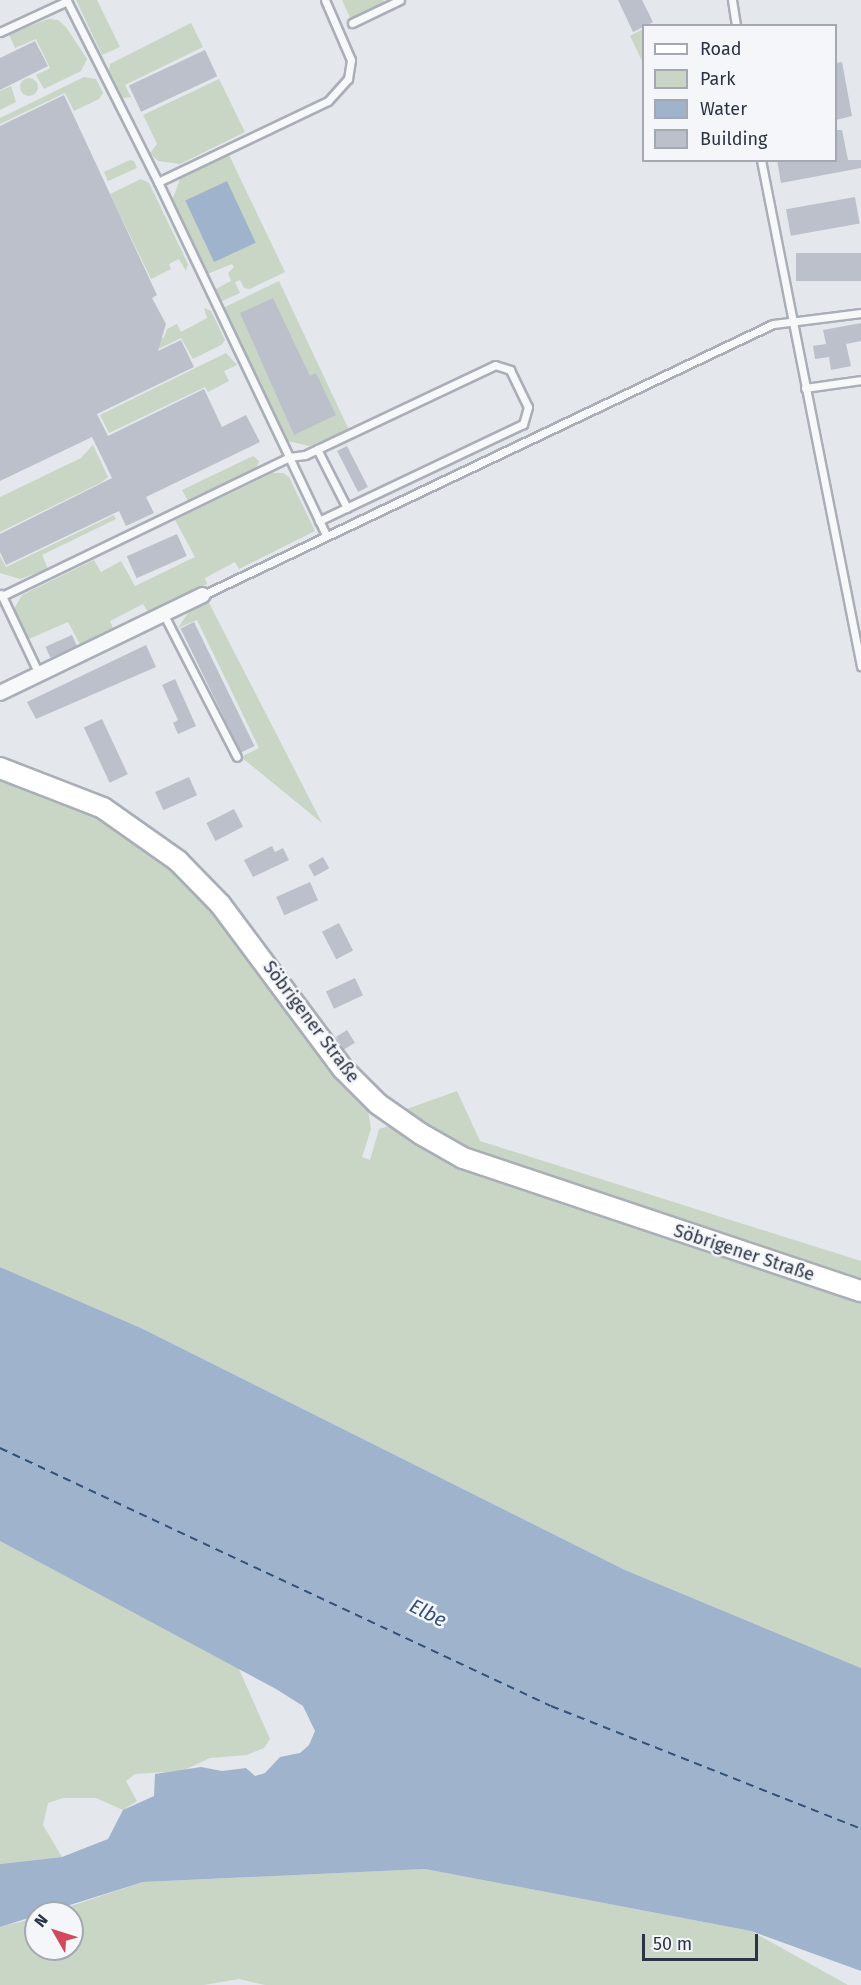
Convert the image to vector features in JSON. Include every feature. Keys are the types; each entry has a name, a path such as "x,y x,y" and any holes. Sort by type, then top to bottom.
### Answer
{"street":[{"path":"0,693 165,617 203,595"},
{"name":"Söbrigener Straße","path":"0,768 103,808 178,861 220,904 343,1069 378,1104 421,1134 463,1158 861,1292"}],"lane":[{"path":"158,182 328,101 348,79 351,60 325,0"},
{"path":"352,23 400,0"},
{"path":"732,0 736,24"},
{"path":"0,32 67,1 158,182 326,535"},
{"path":"761,162 790,319 861,666"},
{"path":"203,595 326,535 790,319 861,313"},
{"path":"39,674 1,594 289,457 317,449 495,365 510,370 528,407 523,424 319,521"},
{"path":"805,388 861,380"},
{"path":"317,449 347,508"},
{"path":"165,617 237,757"}],"green space":[{"path":"76,0 97,0 120,47 102,55"},
{"path":"342,0 383,0 385,3 351,20"},
{"path":"48,19 58,20 66,27 87,59 81,71 44,89 36,75 50,68 36,39 15,48 9,34"},
{"path":"191,23 203,47 125,85 131,97 123,98 109,70 110,64"},
{"path":"642,30 642,61 630,36"},
{"path":"84,77 96,79 103,93 99,99 74,111 65,93 0,124 0,118"},
{"path":"29,78 35,81 38,87 35,93 29,96 23,93 20,87 23,81"},
{"path":"219,79 245,132 180,164 158,161 150,153 157,144 143,115"},
{"path":"11,86 16,102 0,110 0,91"},
{"path":"229,155 285,272 250,289 244,288 240,280 235,282 240,293 220,302 214,290 231,281 228,273 234,267 232,264 207,274 172,201 180,179"},
{"path":"130,160 134,161 137,168 108,181 104,172"},
{"path":"141,179 149,183 188,264 186,271 179,259 169,264 171,269 151,279 110,194"},
{"path":"279,281 349,430 309,446 288,441 223,308"},
{"path":"204,308 211,311 225,340 221,345 193,359 181,338 86,384 82,377 164,337 167,329 177,324 181,332 207,318"},
{"path":"226,353 237,365 224,371 229,381 208,392 205,387 109,433 100,415"},
{"path":"93,445 108,477 0,532 0,497 81,458"},
{"path":"253,456 259,461 256,469 188,501 182,490"},
{"path":"273,473 283,473 289,477 315,531 239,569 235,562 205,578 207,584 148,612 143,604 110,621 113,628 80,644 68,622 29,639 27,637 13,611 22,595 94,560 101,572 121,561 135,586 195,557 175,520"},
{"path":"114,515 116,519 42,555 48,569 20,579 0,573 0,556 6,567"},
{"path":"207,599 322,823 241,757 259,748 197,620 178,628 190,610"},
{"path":"0,775 45,790 128,830 192,884 367,1104 371,1129 362,1157 370,1160 379,1129 392,1125 861,1298 861,1668 625,1570 141,1328 0,1267"},
{"path":"457,1091 480,1141 861,1261 861,1280 470,1149 404,1110"},
{"path":"0,1541 238,1667 270,1739 264,1748 247,1755 210,1758 182,1771 135,1774 126,1781 137,1801 123,1810 96,1798 63,1798 48,1803 43,1825 62,1857 0,1864"},
{"path":"425,1869 751,1931 848,1985 265,1985 239,1979 204,1985 0,1985 0,1927 24,1921 24,1961 84,1961 84,1902 143,1882"}],"water":[{"path":"227,181 256,243 214,262 185,200"},
{"name":"Elbe","path":"0,1267 141,1328 625,1570 861,1668 861,1971 751,1931 425,1869 143,1882 83,1901 24,1901 24,1919 0,1927 0,1864 62,1857 108,1839 123,1810 154,1796 155,1774 201,1767 222,1771 246,1768 255,1776 265,1773 280,1757 300,1753 309,1745 315,1731 303,1706 276,1689 0,1541"}],"building":[{"path":"618,0 642,0 653,22 642,24 642,28 633,32"},
{"path":"35,41 48,66 0,90 0,58"},
{"path":"205,50 217,76 141,112 129,85"},
{"path":"842,62 852,116 837,120 837,63"},
{"path":"64,95 157,295 152,298 166,324 158,351 181,340 194,367 97,414 108,436 204,389 222,427 246,415 260,442 146,497 154,513 126,526 119,511 6,565 0,552 0,534 112,478 92,437 0,481 0,126"},
{"path":"837,130 842,130 848,160 861,160 861,168 781,183 777,162 837,162"},
{"path":"855,197 860,224 791,236 786,209"},
{"path":"796,253 861,253 861,281 796,281"},
{"path":"273,298 310,376 316,373 336,415 294,435 240,313"},
{"path":"861,323 861,341 846,344 851,366 831,370 829,357 815,359 813,346 826,344 823,330"},
{"path":"347,446 368,487 358,492 337,451"},
{"path":"177,534 187,556 137,578 127,556"},
{"path":"194,622 254,746 241,753 181,629"},
{"path":"72,635 77,646 50,658 46,647"},
{"path":"146,645 156,667 36,719 27,702"},
{"path":"175,679 196,726 178,734 173,723 178,720 162,685"},
{"path":"102,719 128,774 110,783 84,727"},
{"path":"189,777 197,795 163,810 155,792"},
{"path":"234,809 243,827 215,841 206,823"},
{"path":"272,846 275,852 283,848 289,860 253,877 244,860"},
{"path":"323,857 329,868 314,877 308,865"},
{"path":"310,882 318,900 284,915 276,897"},
{"path":"339,923 353,951 336,959 322,932"},
{"path":"355,978 363,995 334,1009 326,992"},
{"path":"347,1030 355,1043 344,1050 336,1037"}],"ferry route":[{"path":"0,1448 551,1706 861,1829"}]}
